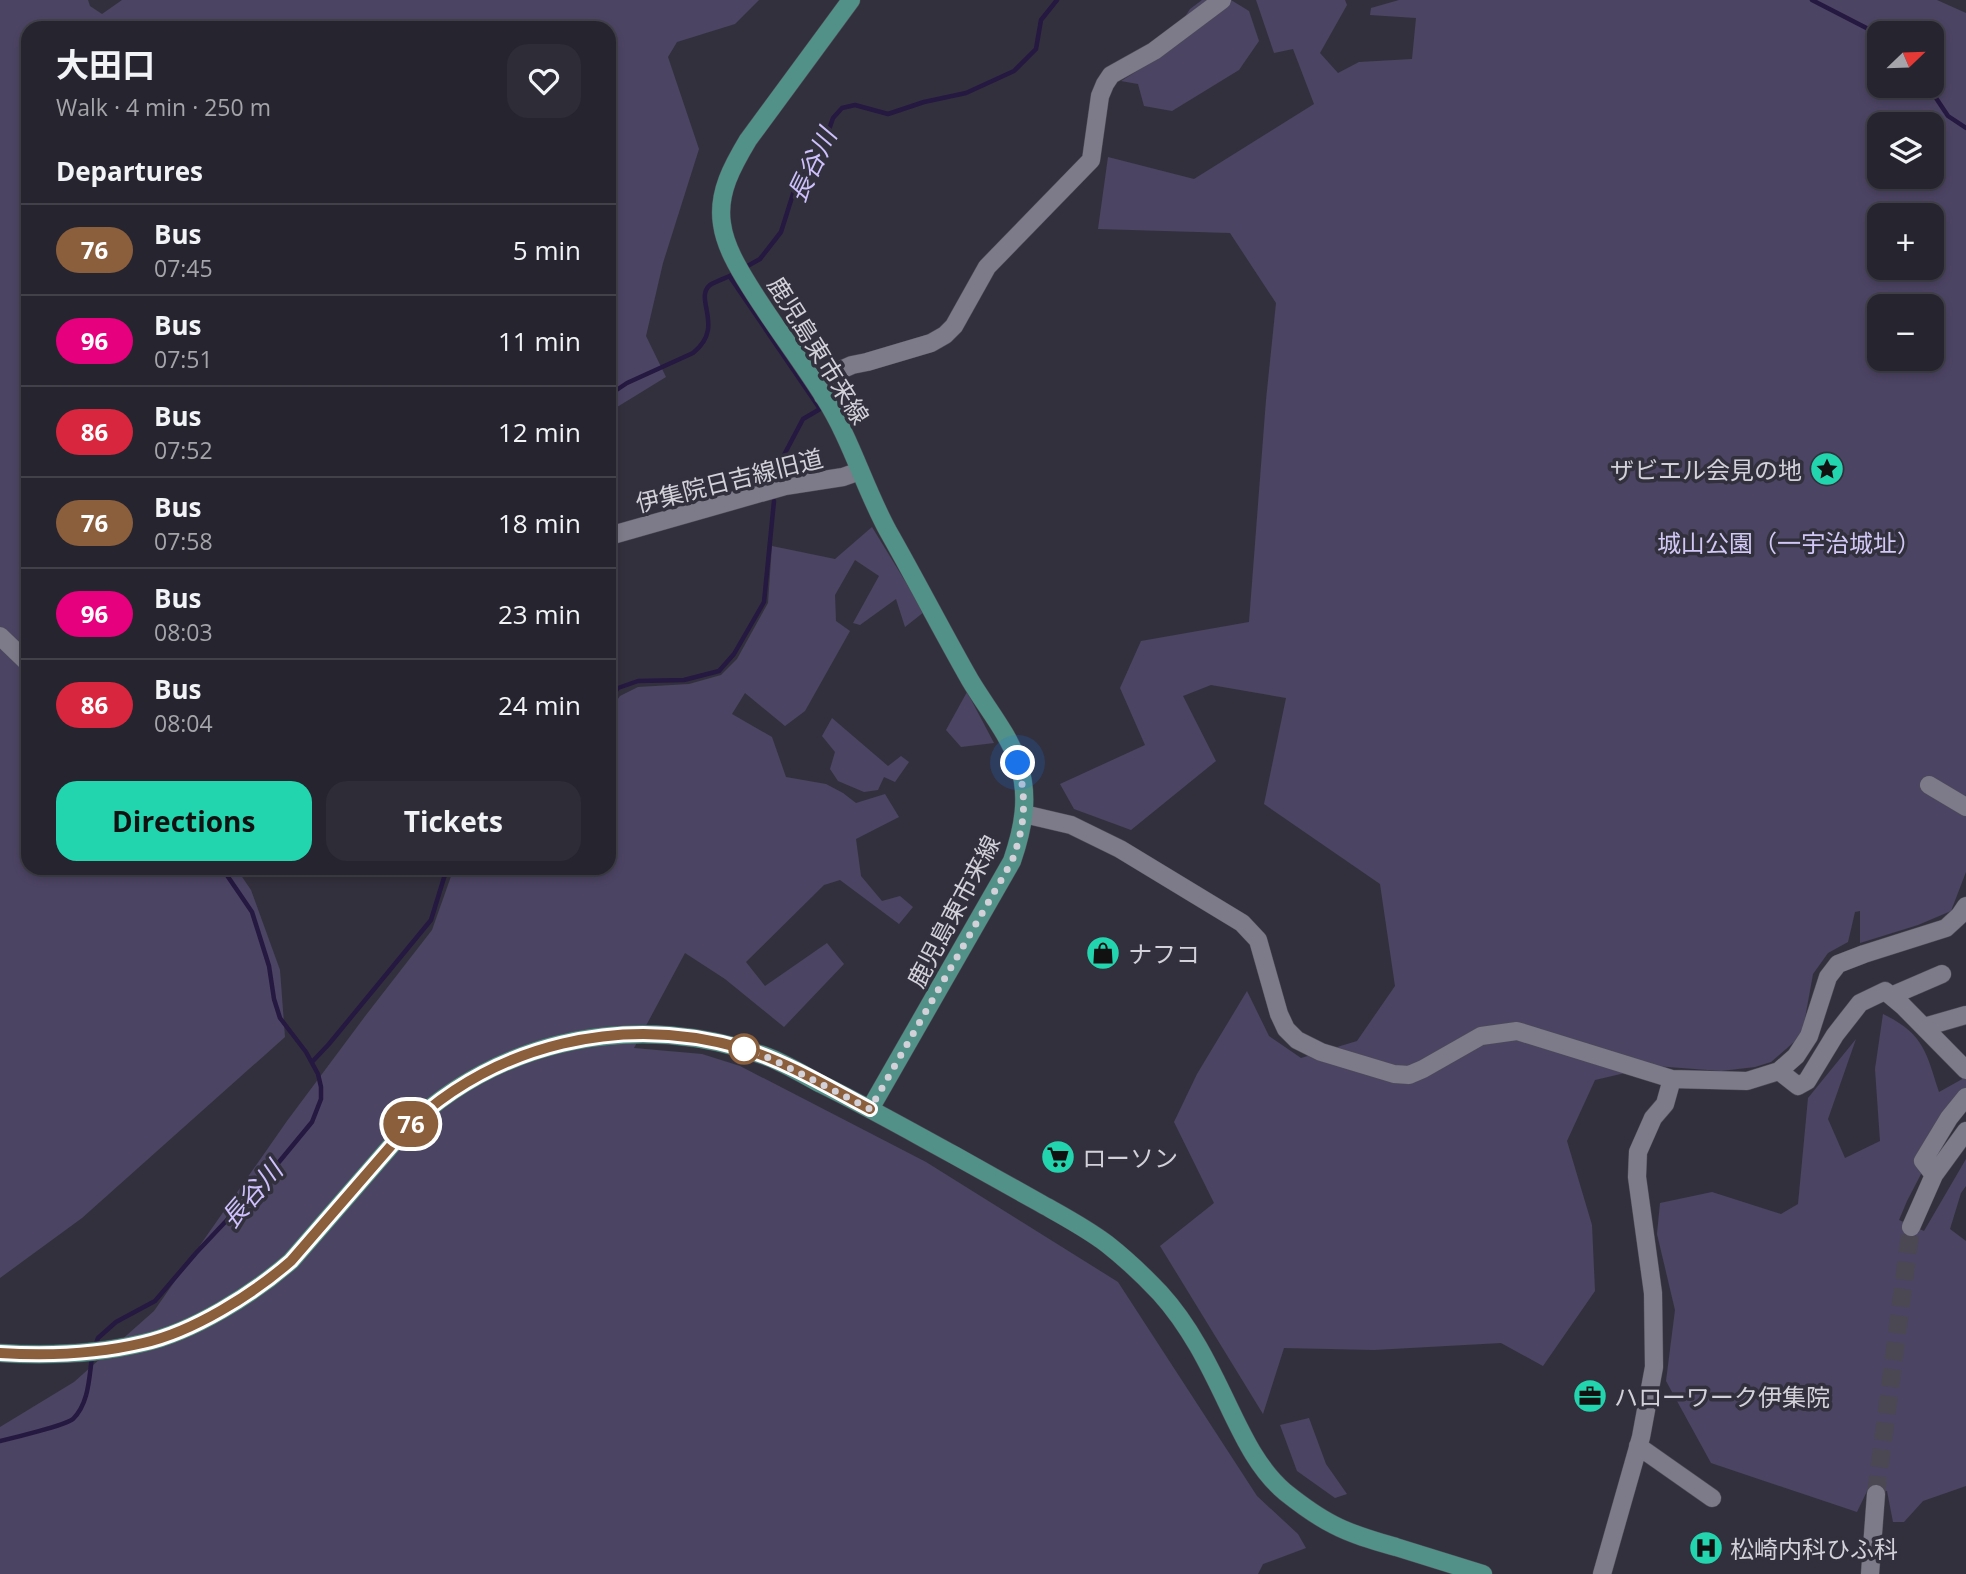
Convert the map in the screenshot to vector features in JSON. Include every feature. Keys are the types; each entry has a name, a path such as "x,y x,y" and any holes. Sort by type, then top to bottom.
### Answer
{"main road":[{"name":"鹿児島東市来線","path":"851,0 748,140 730,174 721,211 726,241 765,312 838,420 878,512 970,680 1012,749 1022,778 1024,814 1021,836 1012,861 870,1109"},
{"path":"0,1353 98,1351 145,1343 202,1320 255,1289 291,1261 417,1118 463,1085 514,1059 539,1049 599,1036 671,1035 705,1040 772,1059 870,1109 1073,1221 1106,1243 1162,1295 1186,1325 1246,1441 1262,1467 1282,1489 1308,1510 1335,1526 1364,1538 1483,1574"}],"street":[{"path":"823,396 843,369 931,343 945,335 954,326 987,267 1091,160 1100,96 1111,75 1154,51 1222,0"},
{"name":"伊集院日吉線旧道","path":"616,534 785,486 843,477 860,471"},
{"path":"0,636 21,656"},
{"path":"1929,785 1966,807"},
{"path":"1024,814 1071,825 1121,849 1242,923 1258,940 1279,1014 1286,1029 1297,1040 1321,1052 1394,1074 1409,1074 1423,1069 1481,1036 1517,1031 1672,1079 1747,1081 1780,1071 1796,1056 1809,1036 1828,976 1838,964 1946,928 1966,906"},
{"path":"1891,996 1942,974"},
{"path":"1780,1071 1798,1086 1807,1081 1835,1035 1860,1003 1885,991 1966,1070"},
{"path":"1924,1027 1966,1015"},
{"path":"1602,1574 1638,1446 1654,1367 1653,1293 1637,1177 1638,1152 1653,1118 1665,1104 1672,1079"},
{"path":"1934,1175 1923,1161 1966,1097"},
{"path":"1911,1227 1934,1175 1966,1131"},
{"path":"1638,1446 1712,1498"},
{"path":"1870,1574 1876,1494"}],"green space":[{"path":"0,0 88,0 90,6 102,14 122,0 759,0 735,24 677,42 668,57 699,149 663,263 646,336 666,377 616,408 616,21 21,21 21,875 241,875 251,890 280,970 285,1037 82,1218 0,1278"},
{"path":"1202,0 1231,0 1249,11 1259,41 1239,70 1172,111 1144,106 1138,84 1121,81 1158,58 1190,9"},
{"name":"城山公園（一宇治城址）","path":"1256,0 1345,0 1347,5 1320,53 1338,73 1359,62 1412,59 1416,18 1370,15 1371,8 1399,0 1937,0 1966,13 1966,872 1951,911 1918,925 1860,943 1860,911 1855,912 1848,942 1828,953 1813,974 1802,1035 1771,1062 1721,1071 1655,1066 1595,1080 1567,1141 1592,1225 1595,1291 1543,1366 1501,1343 1374,1350 1284,1348 1263,1414 1160,1246 1214,1203 1174,1122 1197,1074 1247,991 1269,1036 1301,1058 1357,1041 1395,986 1380,884 1264,804 1286,698 1211,685 1183,696 1216,761 1131,830 1074,809 1060,784 1145,745 1120,688 1141,641 1249,622 1276,303 1230,233 1098,229 1108,157 1194,179 1314,104 1293,49 1274,53"},
{"path":"872,527 924,612 905,627 896,599 860,625 853,623 879,576 855,560 835,595 836,621 850,631 805,711 785,726 745,693 732,714 772,737 786,777 826,784 856,803 885,794 899,817 856,839 861,876 882,901 900,896 913,907 899,924 840,880 824,885 746,962 765,986 827,943 844,964 784,1027 725,979 685,953 634,1048 702,1054 740,1066 926,1162 1118,1282 1257,1496 1298,1534 1306,1548 1263,1564 1258,1574 0,1574 0,1427 74,1382 154,1311 287,1121 432,930 452,875 616,875 616,701 620,696 638,687 689,684 721,675 737,659 768,603 772,546 835,559"},
{"path":"967,692 994,743 961,747 946,730"},
{"path":"832,718 888,766 901,756 909,762 895,782 884,777 878,790 864,792 838,781 830,769 835,752 822,736"},
{"path":"1883,1014 1907,1029 1922,1046 1939,1092 1966,1077 1966,1105 1933,1151 1899,1220 1924,1231 1966,1159 1966,1186 1961,1193 1950,1229 1966,1241 1966,1486 1923,1501 1904,1522 1893,1522 1887,1491 1868,1489 1857,1512 1711,1463 1666,1381 1675,1310 1657,1234 1660,1203 1712,1192 1781,1214 1798,1204 1808,1098 1856,1039 1828,1119 1845,1158 1880,1141 1875,1069"},
{"path":"1309,1418 1326,1464 1347,1494 1335,1498 1297,1471 1280,1425"}],"waterway":[{"name":"長谷川","path":"744,268 760,259 781,232 799,175 822,150 833,118 842,108 855,105 888,114 924,102 966,93 1014,71 1036,49 1041,20 1057,0"},
{"path":"1812,0 1867,28"},
{"path":"1936,98 1948,116 1966,128"},
{"name":"長谷川","path":"616,390 693,353 703,343 707,333 706,291 710,285 736,273"},
{"path":"730,277 820,409 803,419 775,472 773,481"},
{"path":"616,691 638,681 684,680 719,671 734,654 764,602 774,501"},
{"name":"長谷川","path":"95,1346 98,1338 116,1322 155,1301 260,1185 312,1122 321,1099 318,1074 306,1052 280,1018 269,966 252,912 227,875"},
{"path":"312,1062 431,920 445,875"},
{"name":"長谷川","path":"0,1441 73,1419 85,1398 92,1357"}],"tunnel":[{"path":"1876,1494 1911,1227"}],"bus line":[{"name":"76","path":"0,1353 98,1351 145,1343 180,1331 213,1315 274,1276 291,1261 417,1118 463,1085 539,1049 599,1036 634,1034 671,1035 705,1040 772,1059 870,1109"}],"place":[{"name":"ザビエル会見の地","path":"1827,469"},
{"name":"ナフコ","path":"1103,953"},
{"name":"ローソン","path":"1058,1157"},
{"name":"ハローワーク伊集院","path":"1590,1396"},
{"name":"松崎内科ひふ科","path":"1706,1548"}],"route":[{"path":"744,1049 772,1059 870,1109 1012,861 1021,836 1024,814 1022,778 1018,763"}]}
